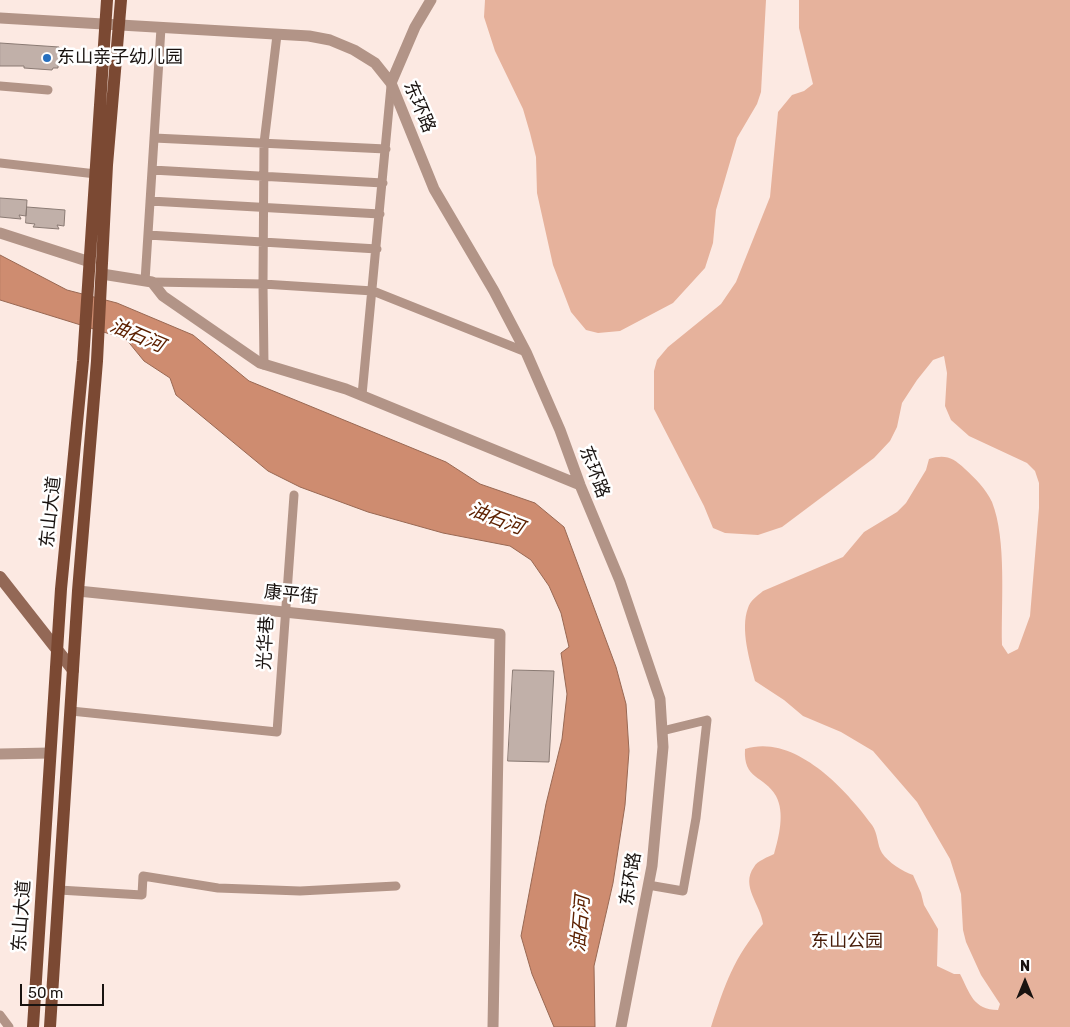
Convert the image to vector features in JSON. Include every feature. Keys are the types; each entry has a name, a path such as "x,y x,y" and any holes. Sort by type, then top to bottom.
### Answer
{"main road":[{"name":"东山大道","path":"50,1027 78,591 97,361 102,274 97,240 96,174 107,0"},
{"name":"东山大道","path":"33,1027 57,649 83,362 90,262 97,240 121,0"},
{"path":"0,577 73,670"}],"street":[{"path":"362,395 374,291 391,83 415,27 431,0"},
{"name":"东环路","path":"0,18 278,34 330,40 354,50 375,63 391,83 434,189 494,291 526,352 560,430 580,485 620,581 660,699 663,747 652,866 621,1027"},
{"path":"161,28 148,235 149,282 163,296 264,365 362,395 580,485"},
{"path":"264,365 264,143 278,34"},
{"path":"0,86 48,90"},
{"path":"154,138 386,149"},
{"path":"0,163 96,174"},
{"path":"152,170 383,183"},
{"path":"150,201 380,214"},
{"path":"0,232 90,262"},
{"path":"148,235 377,249"},
{"path":"102,274 149,282 263,284 374,291 526,352"},
{"name":"光华巷","path":"70,711 278,732 284,612 294,495"},
{"name":"康平街","path":"78,591 500,634 493,1027"},
{"path":"648,886 684,891 696,818 707,720 662,731"},
{"path":"0,754 50,753"},
{"path":"59,890 142,895 143,876 227,889 300,891 396,886"},
{"path":"0,1015 10,1027"}],"green space":[{"path":"485,0 766,0 761,92 757,104 737,138 716,210 713,243 705,268 673,303 620,331 598,333 586,330 571,312 553,265 537,193 536,157 530,133 523,109 495,51 484,17"},
{"name":"东山公园","path":"799,0 1070,0 1070,1027 711,1027 737,960 763,924 752,896 749,881 750,874 758,863 774,854 781,817 776,796 747,766 745,749 763,746 782,749 800,757 833,781 848,796 874,828 880,850 888,860 905,872 913,875 924,905 938,929 937,966 954,974 960,974 973,999 978,1004 998,1010 1000,1004 981,975 966,942 963,930 961,894 950,859 917,802 873,751 841,732 803,716 784,700 755,681 748,655 745,625 749,605 758,595 763,591 843,557 864,532 897,512 906,503 926,470 929,459 945,457 957,462 969,472 992,502 1000,534 1002,645 1008,654 1018,649 1030,616 1039,508 1039,483 1035,471 1027,463 969,436 951,420 945,406 947,373 944,356 933,360 917,380 902,403 897,427 890,441 874,458 782,527 758,535 725,533 713,528 704,506 654,409 654,371 657,360 668,347 721,304 736,282 770,197 778,112 792,95 804,91 813,84 799,28"}],"water":[{"name":"油石河","path":"0,255 67,290 117,303 193,335 249,381 446,462 480,484 535,503 564,527 616,667 626,704 629,751 625,805 613,883 594,966 595,1027 554,1027 532,974 521,936 546,804 562,739 567,694 561,653 569,647 561,613 549,586 531,560 510,546 443,533 368,512 300,487 268,471 176,395 170,378 144,361 126,339 0,300"}],"building":[{"path":"0,43 59,47 58,68 53,68 52,70 24,68 24,66 0,66"},
{"path":"0,198 27,200 26,216 19,215 21,219 0,217"},
{"path":"27,207 65,210 64,226 57,225 59,229 33,227 35,224 26,223"},
{"path":"513,670 554,671 549,762 508,761"}],"place":[{"name":"东山亲子幼儿园","path":"47,58"}]}
